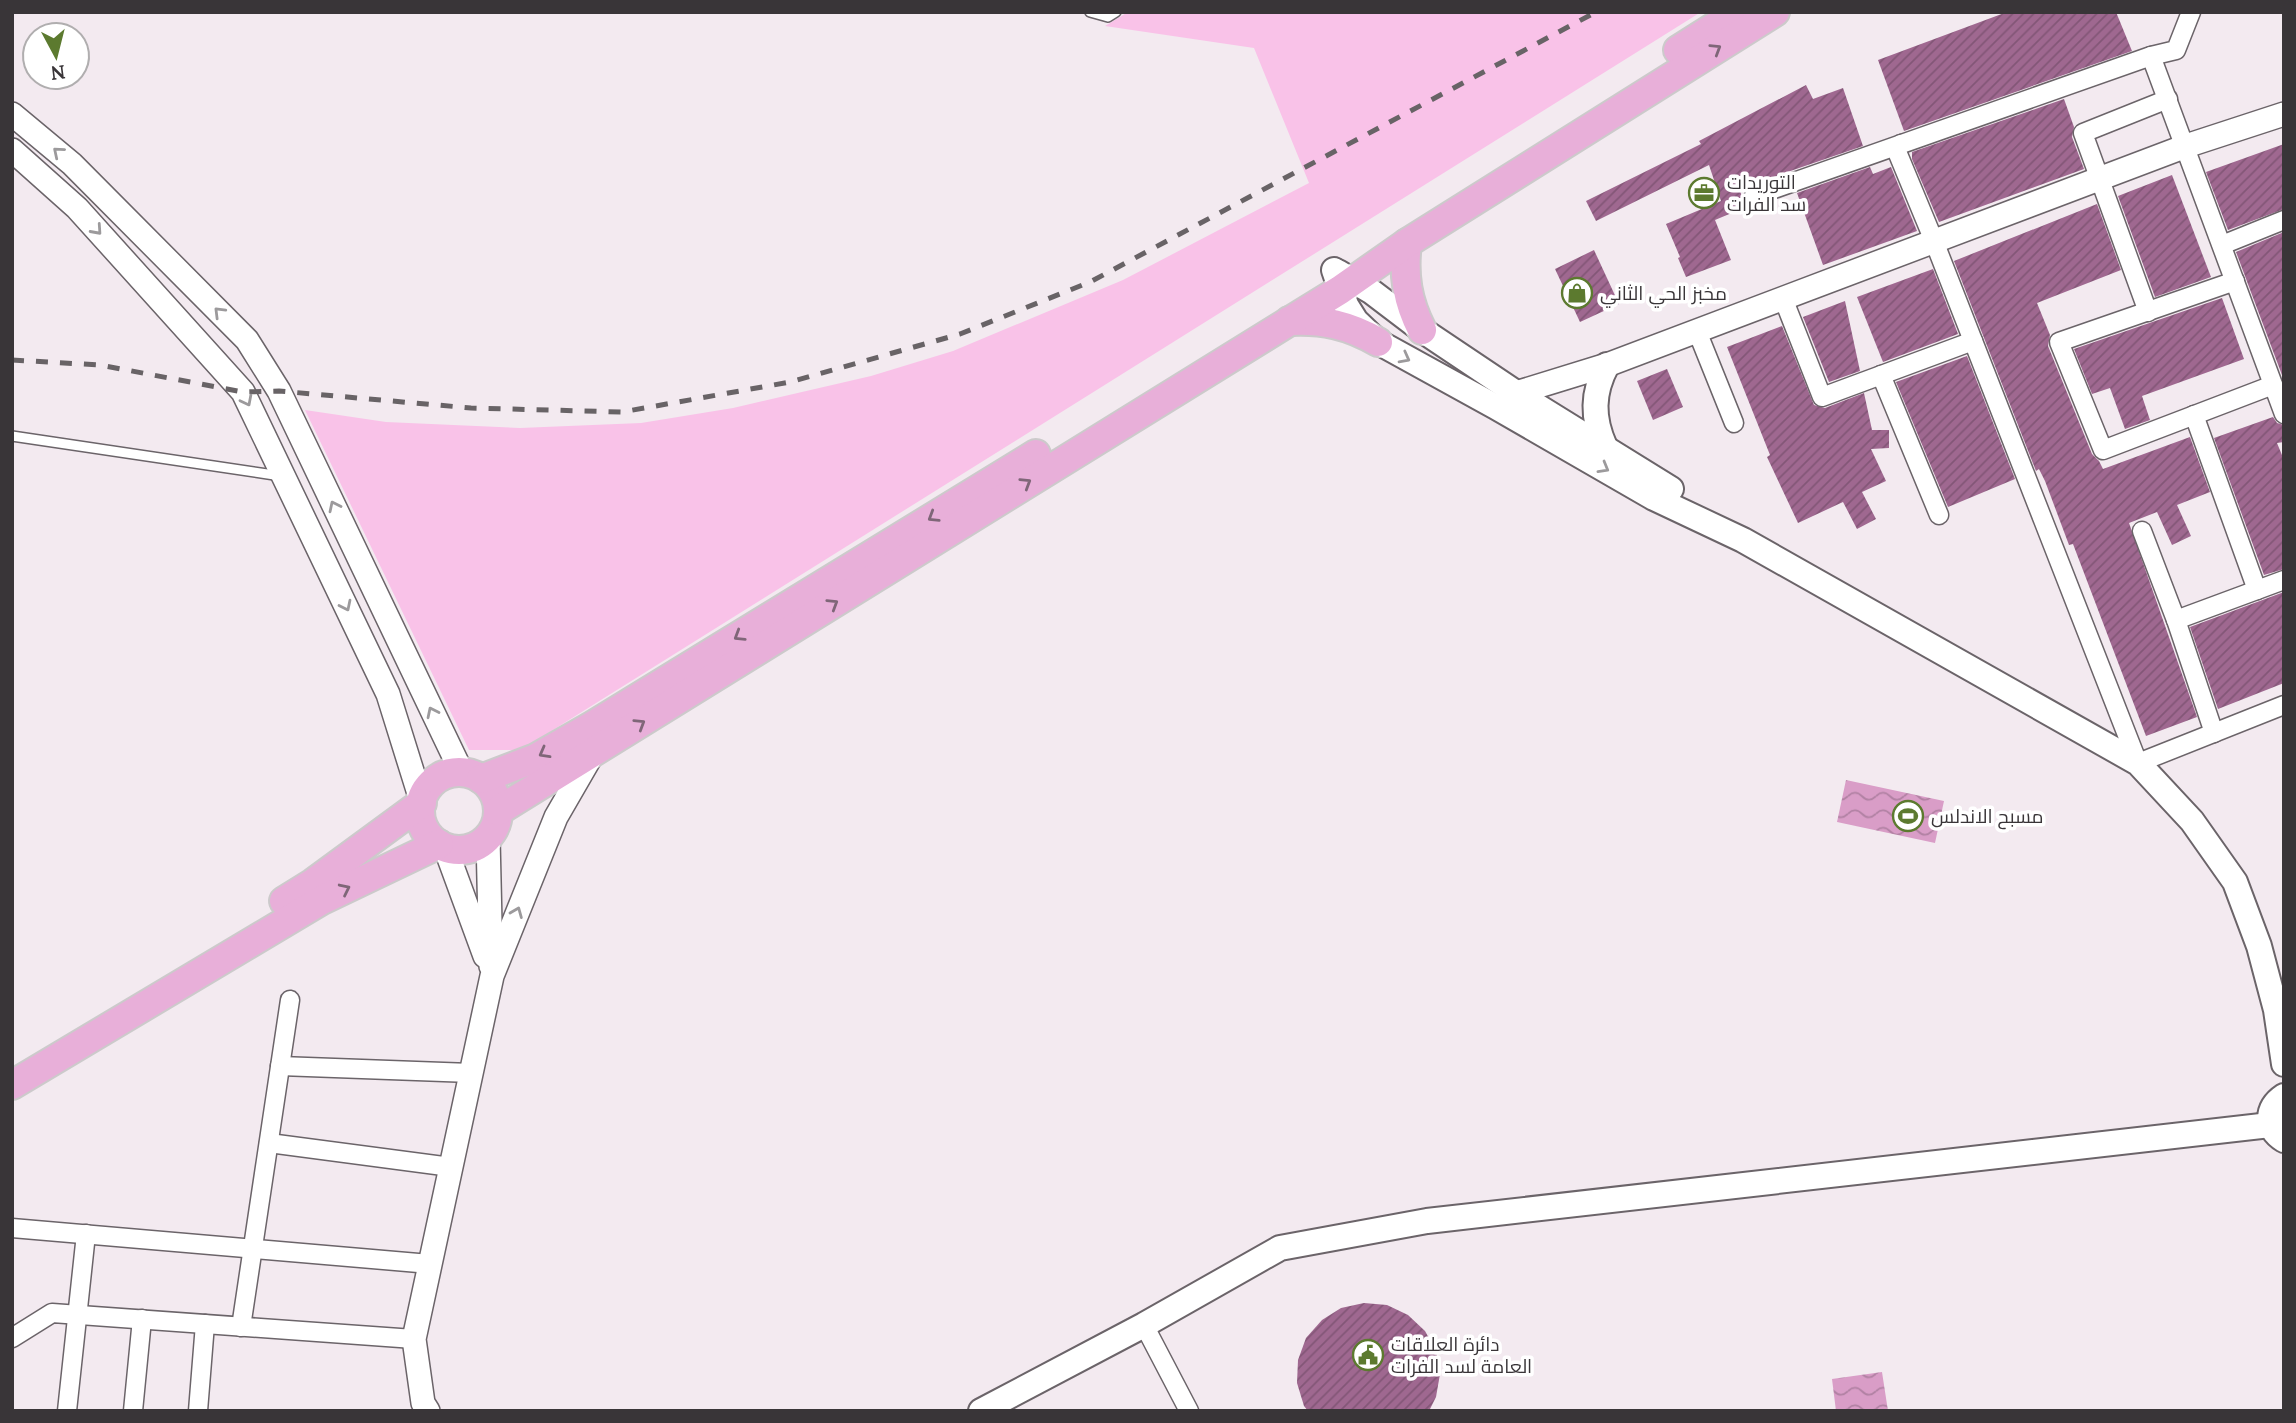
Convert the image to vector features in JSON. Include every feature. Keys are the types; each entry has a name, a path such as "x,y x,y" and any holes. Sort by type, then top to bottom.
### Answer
{"main road":[{"path":"498,811 1289,321 1343,280 1738,12"},
{"path":"442,846 428,834 423,824 422,803 426,791 434,782 445,776 471,776 536,758 592,726 1407,243 1775,12"},
{"path":"1407,243 1407,288 1414,314 1422,330"},
{"path":"1343,280 1422,330 1506,400 1654,498 1743,540 2138,763 2192,821 2235,882 2259,946 2282,1031 2284,1064"},
{"path":"1343,280 1356,321 1378,342"},
{"path":"1289,321 1326,321 1344,326 1605,447 1743,540"},
{"path":"1605,447 1595,420 1594,406 1596,392 1607,365"},
{"path":"12,1085 322,900 442,846 468,849 488,838 494,828 498,811 495,795 471,776"},
{"path":"12,1067 313,883 422,803"},
{"path":"981,1411 1144,1325 1280,1248 1427,1221 2277,1132 2272,1108 2284,1096"}],"street":[{"path":"1754,196 2151,56 2176,50 2191,12"},
{"path":"2151,56 2280,398 2194,415 2103,450 2059,342 2235,281"},
{"path":"2148,312 2083,133 2168,99"},
{"path":"12,114 72,164 247,341 279,391 471,776"},
{"path":"1506,400 1607,365 2186,146 2284,114"},
{"path":"1900,144 1898,154 2138,763 2284,705"},
{"path":"12,150 77,208 243,392 388,694 422,803"},
{"path":"2222,245 2284,220"},
{"path":"1783,298 1822,397 1973,341"},
{"path":"1697,331 1734,423"},
{"path":"1881,375 1939,515"},
{"path":"2194,415 2257,590"},
{"path":"2142,531 2176,620 2214,733"},
{"path":"2176,620 2284,580"},
{"path":"428,1411 423,1403 414,1339 492,976 556,817 593,753"},
{"path":"488,838 492,976"},
{"path":"442,846 492,976"},
{"path":"241,1327 290,1000"},
{"path":"280,1066 471,1073"},
{"path":"269,1143 451,1167"},
{"path":"12,1228 430,1264"},
{"path":"67,1411 86,1234"},
{"path":"12,1338 52,1313 414,1339"},
{"path":"133,1411 142,1319"},
{"path":"12,1320 36,1323"},
{"path":"198,1411 205,1324"},
{"path":"1144,1325 1189,1411"}],"lane":[{"path":"1090,12 1108,17 1116,12"},
{"path":"12,436 283,476"}],"shaded area":[{"path":"1128,12 1701,12 521,750 469,750 305,410 386,422 520,428 641,423 733,408 871,376 953,351 1123,280 1309,183 1254,48 1105,26"}],"water":[{"path":"1846,780 1944,801 1935,843 1837,822"},
{"path":"1882,1372 1888,1411 1836,1411 1832,1379"}],"building":[{"path":"2007,12 2116,12 2132,51 1904,131 1878,60"},
{"path":"1806,85 1813,99 1843,88 1863,146 1750,185 1740,191 1746,207 1715,220 1731,260 1686,277 1666,224 1721,201 1709,165 1596,221 1586,201 1701,144 1699,141"},
{"path":"2064,99 2074,127 2072,137 2084,169 1939,222 1912,159 1912,152"},
{"path":"2284,144 2284,209 2228,230 2206,172"},
{"path":"1870,167 1873,174 1891,167 1917,231 1823,265 1797,193"},
{"path":"2172,175 2211,277 2155,297 2118,196"},
{"path":"2097,204 2121,270 2037,303 2050,335 2048,346 2092,454 2103,469 2190,437 2210,492 2177,505 2191,536 2172,545 2157,512 2129,523 2197,717 2146,736 2073,544 2069,545 2045,481 2039,469 2036,471 1954,261"},
{"path":"2284,232 2284,375 2282,375 2236,252"},
{"path":"1594,250 1619,304 1580,322 1555,269"},
{"path":"1933,269 1958,334 1883,362 1857,297"},
{"path":"2222,298 2244,359 2142,396 2150,420 2125,429 2110,388 2092,394 2074,349"},
{"path":"1845,301 1860,371 1829,382 1803,317"},
{"path":"1782,326 1814,405 1825,408 1864,393 1872,430 1889,430 1889,448 1871,449 1886,481 1862,492 1876,519 1857,529 1843,502 1798,523 1767,457 1770,455 1727,347"},
{"path":"1967,356 2015,479 1948,507 1896,382"},
{"path":"1667,369 1683,407 1653,420 1637,381"},
{"path":"2273,417 2277,423 2284,425 2284,442 2277,443 2284,460 2284,569 2264,575 2214,438"},
{"path":"2284,592 2284,683 2218,709 2190,627"},
{"name":"دائرة العلاقات العامة لسد الفرات","path":"1364,1303 1387,1305 1408,1315 1425,1331 1436,1351 1440,1374 1436,1397 1429,1411 1308,1411 1304,1406 1297,1383 1298,1360 1306,1338 1322,1320 1341,1308"}],"railway":[{"path":"12,360 100,365 243,392 279,391 471,408 622,412 790,382 960,334 1090,282 1596,12"}],"place":[{"name":"التوريدات سد الفرات","path":"1704,193"},
{"name":"مخبز الحي الثاني","path":"1577,293"},
{"name":"مسبح الاندلس","path":"1908,816"},
{"name":"دائرة العلاقات العامة لسد الفرات","path":"1368,1355"}]}
